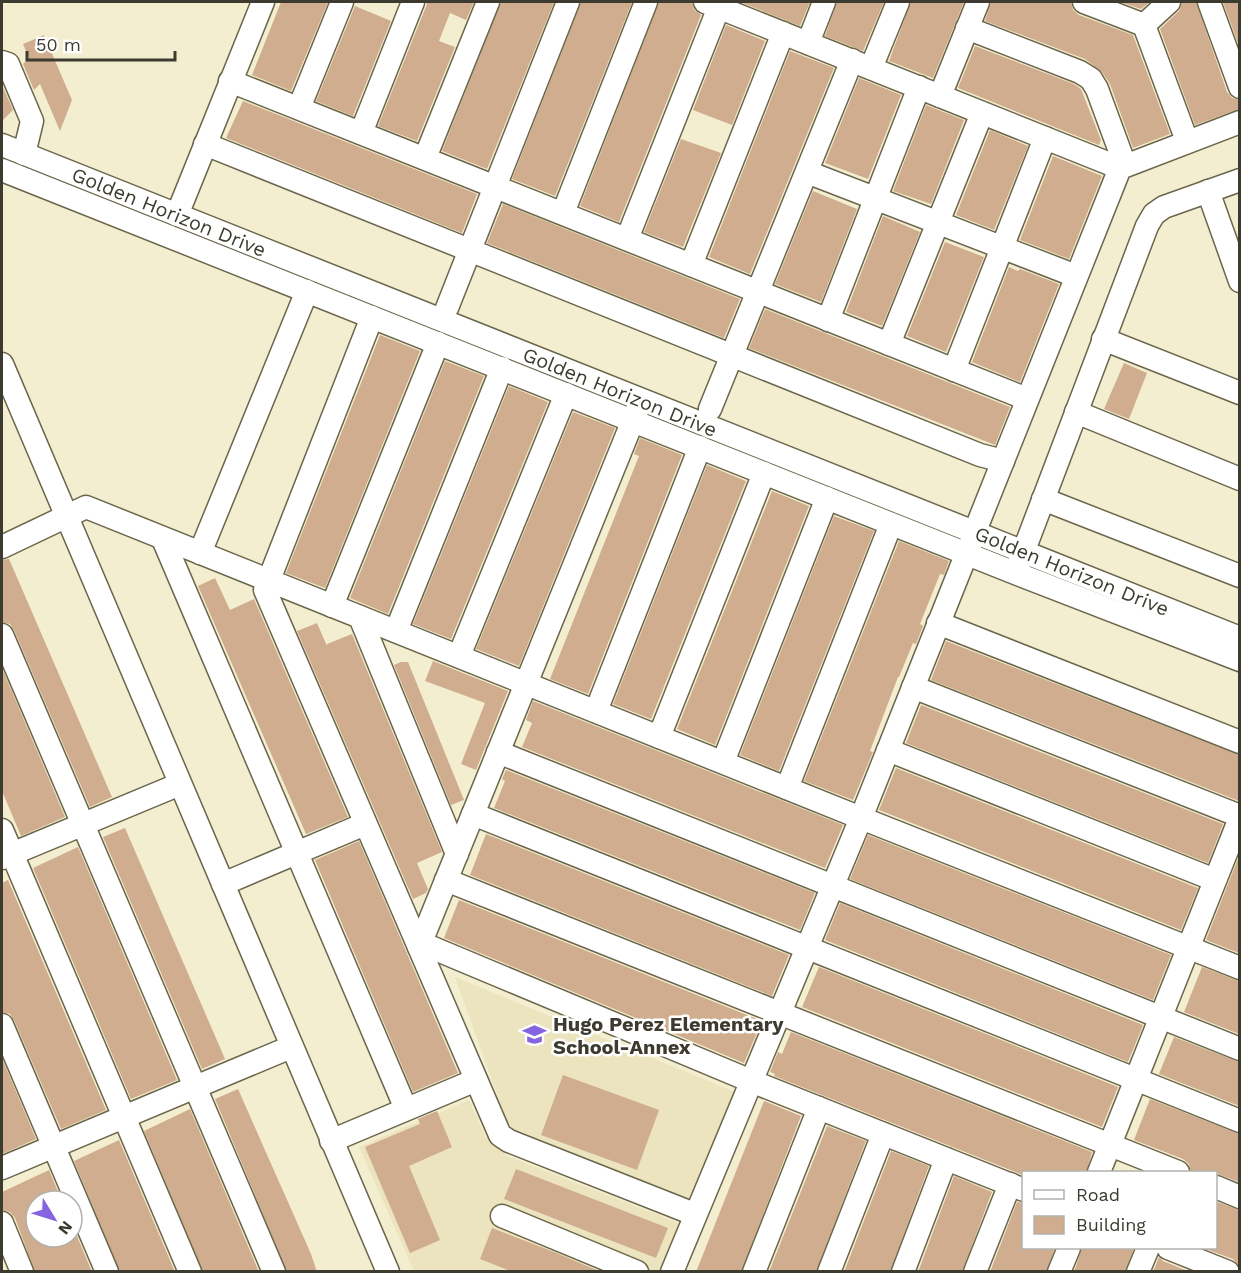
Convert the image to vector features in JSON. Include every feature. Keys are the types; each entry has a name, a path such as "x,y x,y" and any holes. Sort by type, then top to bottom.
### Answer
{"street":[{"path":"177,215 263,2"},
{"path":"299,108 342,2"},
{"path":"361,133 413,2"},
{"path":"425,158 488,2"},
{"path":"447,308 567,2"},
{"path":"562,213 646,2"},
{"path":"808,43 824,2"},
{"path":"710,409 807,172 861,64 898,2"},
{"path":"940,96 978,2"},
{"path":"1084,2 1144,25 1187,141"},
{"path":"1144,25 1168,2"},
{"path":"1209,2 1239,87"},
{"path":"627,239 712,4 747,9 783,33 1045,138 1122,166 1239,122"},
{"path":"672,1272 694,1214 861,818 1076,276 1122,166 1091,79 1080,72 967,28"},
{"path":"691,265 783,33"},
{"path":"2,62 8,64 32,121 24,154"},
{"path":"230,81 1027,399"},
{"path":"828,320 919,87"},
{"path":"889,344 982,112"},
{"path":"954,370 1045,138"},
{"path":"205,144 470,249 732,357 980,455 1002,461"},
{"name":"Golden Horizon Drive","path":"2,145 177,215 637,410 976,527 1023,552 1239,638"},
{"name":"Golden Horizon Drive","path":"2,170 566,394 637,410 700,447 1239,660"},
{"path":"807,172 1076,276"},
{"path":"1015,573 1147,225 1154,214 1164,207 1239,180"},
{"path":"1208,191 1239,281"},
{"path":"200,553 306,291"},
{"path":"372,317 265,590 500,1135 509,1141 694,1214"},
{"path":"1103,339 1239,393"},
{"path":"332,606 438,343"},
{"path":"2,364 388,1272"},
{"path":"396,631 501,368"},
{"path":"459,656 566,394"},
{"path":"420,945 637,410"},
{"path":"1076,412 1239,479"},
{"path":"596,711 700,447"},
{"path":"659,737 764,473"},
{"path":"723,762 827,498"},
{"path":"1043,499 1239,576"},
{"path":"2,547 86,507 1239,968"},
{"path":"787,788 891,524"},
{"path":"163,539 406,1109"},
{"path":"360,617 457,854"},
{"path":"938,623 1239,742"},
{"path":"2,635 274,1272"},
{"path":"913,687 1239,817 1100,1171"},
{"path":"888,750 1215,880"},
{"path":"498,752 1239,1049"},
{"path":"7,856 180,784"},
{"path":"473,814 1239,1121"},
{"path":"222,884 365,824"},
{"path":"2,830 7,856 124,1117 190,1272"},
{"path":"446,880 1173,1171"},
{"path":"420,945 1017,1187 975,1272"},
{"path":"2,1025 107,1272"},
{"path":"2,1168 291,1047"},
{"path":"331,1141 476,1080"},
{"path":"754,1272 819,1108"},
{"path":"829,1272 883,1134"},
{"path":"903,1272 946,1159"},
{"path":"1217,1188 1239,1197"},
{"path":"502,1216 637,1272"},
{"path":"2,1223 22,1272"},
{"path":"1059,1272 1069,1249"},
{"path":"1138,1272 1148,1249"},
{"path":"1170,1249 1219,1270"}],"shaded area":[{"name":"Hugo Perez Elementary School-Annex","path":"455,977 735,1092 689,1200 512,1128 506,1119"},
{"path":"469,1100 485,1136 507,1156 679,1223 660,1271 414,1271 359,1147"}],"building":[{"path":"281,2 328,2 291,91 252,75"},
{"path":"426,2 474,2 466,20 450,13 439,41 455,47 417,141 378,126"},
{"path":"501,2 554,2 487,169 442,151"},
{"path":"581,2 632,2 555,196 512,179"},
{"path":"659,2 692,2 694,10 701,15 619,222 580,206"},
{"path":"740,2 810,2 800,26"},
{"path":"837,2 884,2 863,51 825,36"},
{"path":"911,2 964,2 933,78 889,61"},
{"path":"991,2 1071,2 1073,10 1079,15 1133,35 1170,134 1133,148 1110,84 1102,72 1085,59 985,21"},
{"path":"1120,2 1150,2 1141,9"},
{"path":"1182,2 1196,2 1227,92 1232,98 1239,100 1239,109 1195,125 1160,29 1179,11"},
{"path":"1223,2 1239,2 1239,46"},
{"path":"355,6 391,21 353,116 316,101"},
{"path":"726,25 765,41 732,125 693,110"},
{"path":"44,35 72,100 60,131 40,84 34,90 23,64 29,58 23,44"},
{"path":"975,46 1074,84 1081,89 1101,140 1099,145 958,88"},
{"path":"790,51 834,68 750,274 709,257"},
{"path":"859,78 901,95 868,179 825,163"},
{"path":"2,85 13,110 2,121"},
{"path":"243,101 477,194 462,233 226,138"},
{"path":"926,105 964,120 931,204 893,191"},
{"path":"990,130 1028,146 994,230 956,215"},
{"path":"681,139 721,153 683,247 644,232"},
{"path":"1053,156 1102,176 1069,259 1020,240"},
{"path":"813,191 857,209 821,302 775,284"},
{"path":"503,204 740,299 724,338 487,243"},
{"path":"883,216 920,232 882,326 846,312"},
{"path":"945,242 984,257 946,352 907,336"},
{"path":"1009,267 1059,284 1020,382 972,362"},
{"path":"765,309 1010,407 995,445 749,348"},
{"path":"380,335 420,351 325,588 286,573"},
{"path":"445,361 484,376 388,614 350,598"},
{"path":"1124,363 1147,373 1129,419 1104,409"},
{"path":"509,386 548,402 451,639 413,624"},
{"path":"573,412 615,428 519,666 476,649"},
{"path":"640,438 682,455 588,694 550,679 639,456 634,454"},
{"path":"707,465 746,481 651,719 613,704"},
{"path":"772,491 809,506 715,745 677,729"},
{"path":"834,516 874,531 779,771 740,755"},
{"path":"899,541 949,561 944,575 940,574 920,624 923,626 916,644 913,643 898,677 870,751 873,752 853,800 804,781"},
{"path":"9,559 112,797 90,807 14,630 10,624 2,622 2,560"},
{"path":"215,578 230,610 254,599 348,817 306,834 198,586"},
{"path":"317,623 327,646 327,644 352,634 442,852 417,863 428,889 426,893 413,899 297,631"},
{"path":"946,641 1239,755 1239,801 931,680"},
{"path":"433,661 508,691 476,770 461,764 485,703 425,681"},
{"path":"408,662 464,800 451,805 394,665"},
{"path":"2,668 65,817 21,836 2,791"},
{"path":"533,701 843,825 825,868 522,747 532,723 526,720"},
{"path":"921,705 1223,824 1208,863 906,743"},
{"path":"896,768 1198,888 1181,930 879,810"},
{"path":"506,770 815,893 800,930 494,808 505,781 502,779"},
{"path":"125,828 225,1059 202,1069 103,837"},
{"path":"486,834 789,955 772,996 470,875"},
{"path":"868,835 1171,955 1153,1000 850,879"},
{"path":"359,841 458,1073 413,1092 315,860"},
{"path":"78,847 177,1080 131,1099 33,868"},
{"path":"1239,856 1239,953 1206,940"},
{"path":"8,880 106,1110 61,1129 14,1020 10,1014 2,1012 2,883"},
{"path":"459,900 762,1021 744,1063 444,938"},
{"path":"840,903 1143,1025 1128,1062 825,940"},
{"path":"819,967 1118,1087 1102,1127 802,1007"},
{"path":"1202,967 1239,981 1239,1034 1184,1012"},
{"path":"791,1032 1092,1152 1087,1171 1022,1171 1022,1175 774,1076 775,1074 770,1072 778,1052 782,1054"},
{"path":"1174,1037 1239,1062 1239,1106 1159,1074"},
{"path":"2,1058 36,1139 2,1154"},
{"path":"563,1075 659,1110 637,1170 541,1135"},
{"path":"238,1089 317,1272 287,1272 215,1099"},
{"path":"1150,1099 1239,1134 1239,1182 1217,1174 1217,1171 1191,1171 1189,1164 1183,1159 1134,1140"},
{"path":"764,1101 801,1116 741,1272 696,1272"},
{"path":"190,1109 259,1272 203,1272 144,1131"},
{"path":"437,1111 452,1147 409,1166 440,1240 410,1253 365,1147 420,1124 418,1119"},
{"path":"827,1126 866,1141 816,1272 769,1272"},
{"path":"119,1140 175,1272 120,1272 74,1161"},
{"path":"891,1151 929,1166 890,1272 844,1272"},
{"path":"516,1169 668,1228 656,1258 504,1199"},
{"path":"49,1170 57,1189 24,1189 24,1242 15,1218 10,1212 2,1210 2,1192"},
{"path":"954,1176 992,1192 962,1272 918,1272"},
{"path":"1017,1202 1022,1203 1022,1249 1055,1249 1046,1272 990,1272"},
{"path":"1217,1202 1239,1210 1239,1266 1233,1259 1206,1249 1217,1249"},
{"path":"492,1228 601,1272 513,1272 480,1259"},
{"path":"26,1249 82,1249 92,1272 35,1272"},
{"path":"1082,1249 1134,1249 1125,1272 1074,1272"},
{"path":"1159,1257 1163,1261 1190,1272 1153,1272"}],"place":[{"name":"Hugo Perez Elementary School-Annex","path":"535,1035"}]}
